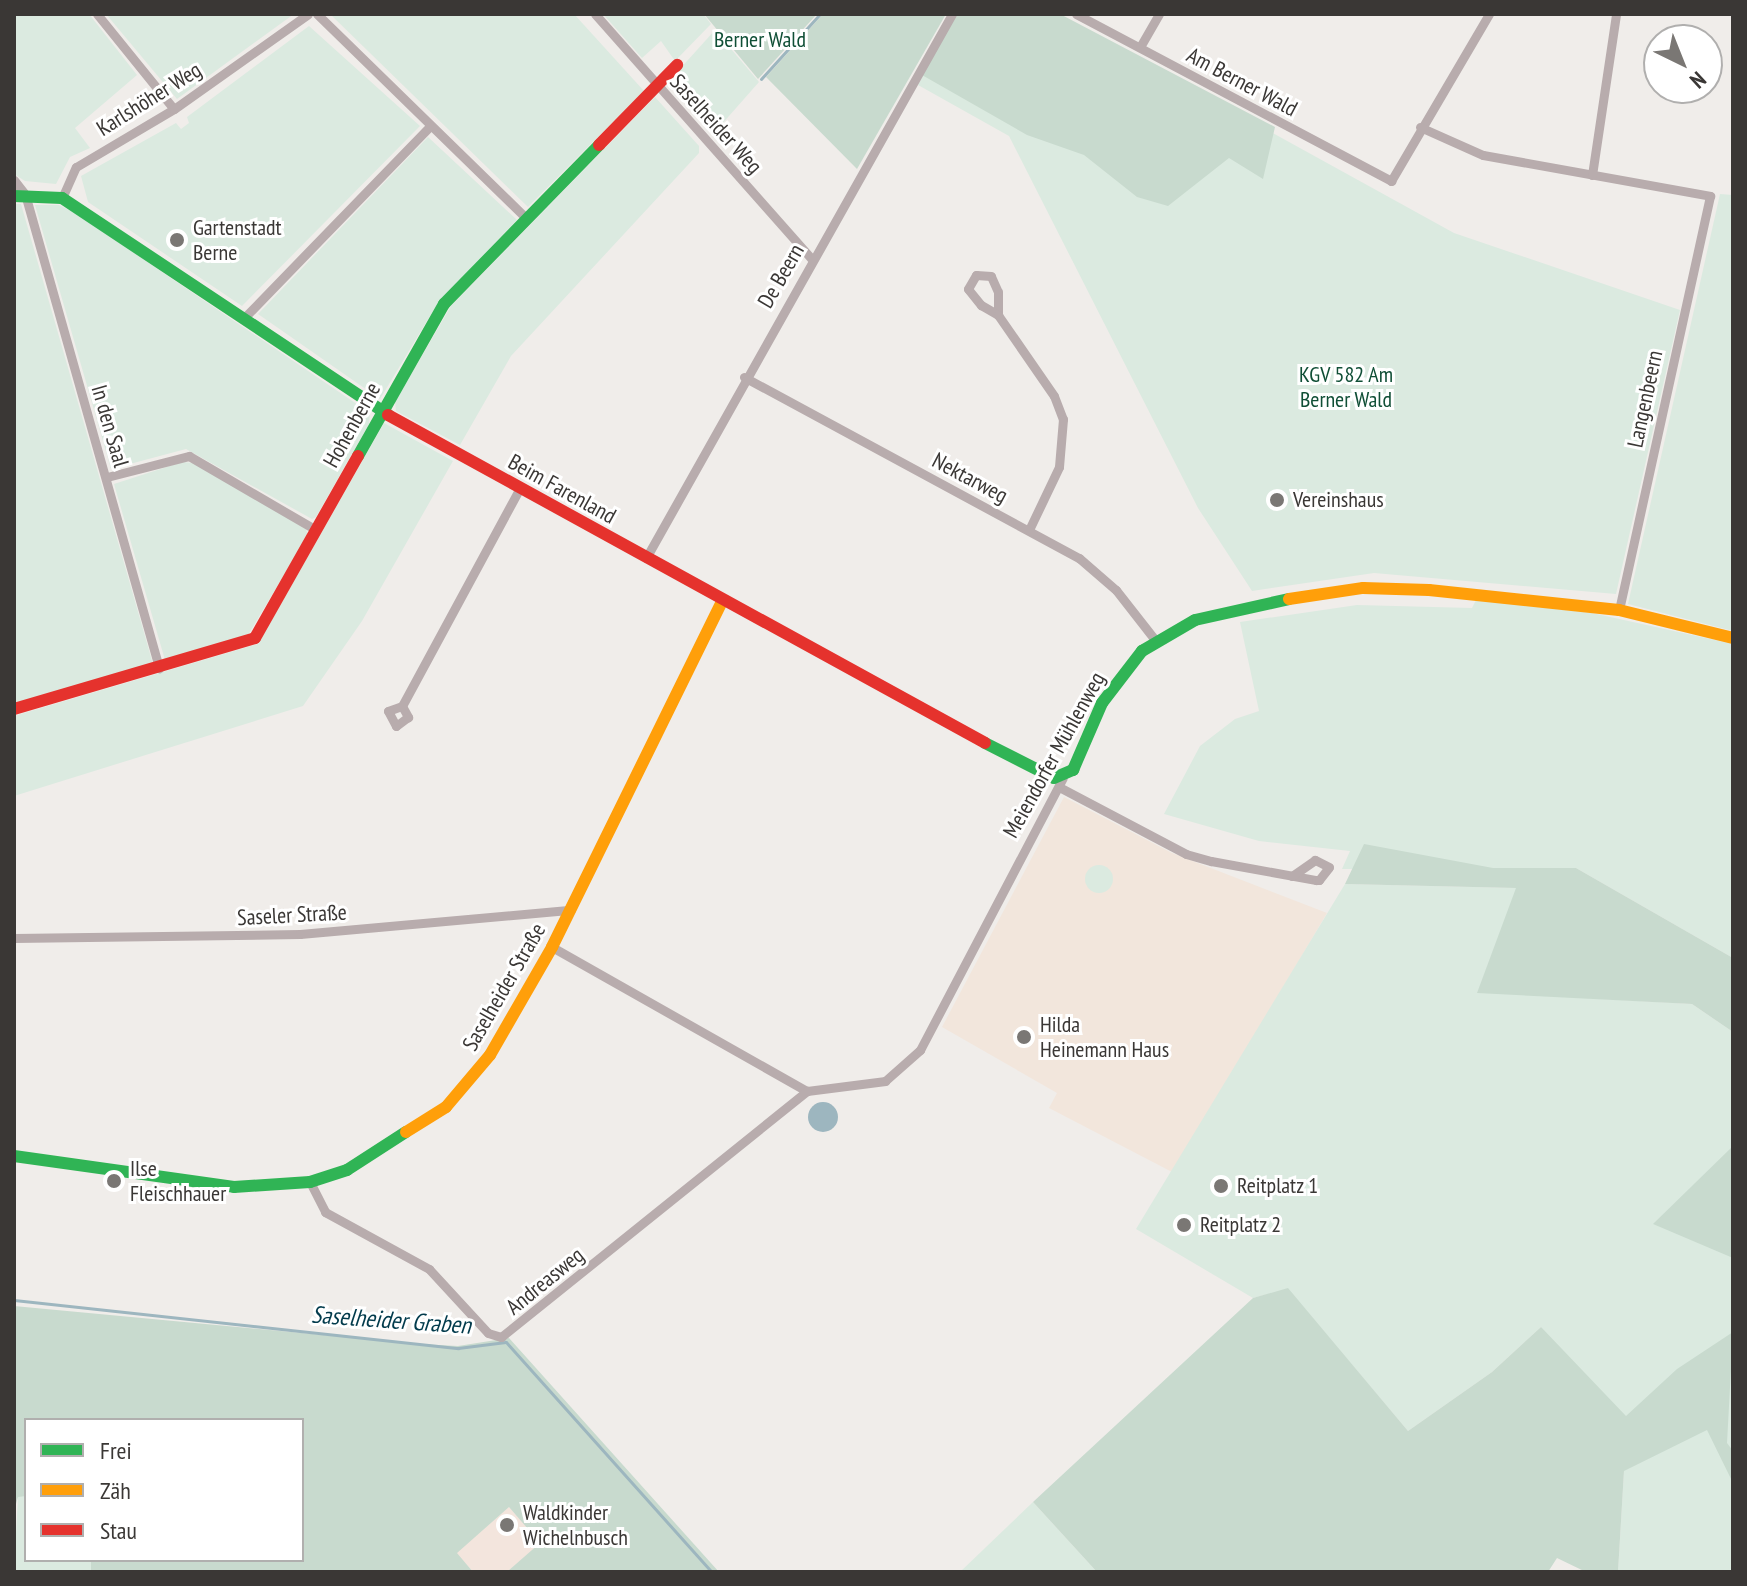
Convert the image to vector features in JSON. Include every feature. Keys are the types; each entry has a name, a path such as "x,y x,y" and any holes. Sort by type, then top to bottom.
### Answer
{"street":[{"path":"97,14 174,109"},
{"name":"Karlshöher Weg","path":"62,198 76,167 174,109 308,14"},
{"path":"317,14 526,218"},
{"name":"Saselheider Weg","path":"595,14 811,258"},
{"name":"De Beern","path":"646,558 744,377 952,14"},
{"name":"Am Berner Wald","path":"1076,14 1391,181 1420,127"},
{"path":"1140,47 1159,14"},
{"path":"1489,14 1420,127 1483,155 1592,175 1616,14"},
{"name":"Hohenberne","path":"14,709 255,638 444,304 677,65"},
{"path":"244,318 430,126"},
{"name":"Langenbeern","path":"1592,175 1710,196 1619,610"},
{"path":"14,180 20,195 62,198"},
{"name":"In den Saal","path":"20,195 107,477 159,668"},
{"name":"Beim Farenland","path":"62,198 382,412 900,700 1062,783"},
{"path":"998,315 1054,396 1063,419 1059,467 1029,530"},
{"name":"Nektarweg","path":"744,377 1079,558 1116,590 1155,640"},
{"path":"107,477 189,456 316,530"},
{"path":"402,706 520,488"},
{"name":"Meiendorfer Mühlenweg","path":"807,1091 869,1085 910,1063 1062,783 1073,770 1122,673 1155,640 1225,611 1363,588 1487,594 1619,610 1733,638"},
{"name":"Saselheider Straße","path":"14,1156 234,1187 310,1182 347,1170 446,1107 490,1055 552,947 722,601"},
{"path":"1062,783 1177,851 1292,876"},
{"name":"Saseler Straße","path":"14,938 300,934 571,910"},
{"path":"552,947 807,1091"},
{"name":"Andreasweg","path":"310,1182 325,1212 429,1269 488,1333 501,1337 807,1091"}],"shaded area":[{"path":"1064,797 1172,853 1327,913 1174,1173 1049,1108 1057,1093 942,1027"},
{"name":"Waldkinder Wichelnbusch","path":"509,1507 541,1543 507,1572 473,1572 456,1553"}],"green space":[{"path":"14,14 89,14 137,75 75,128 90,148 70,157 56,184 25,181 14,174"},
{"path":"106,14 294,14 177,99"},
{"path":"330,14 574,14 644,91 528,207"},
{"path":"603,14 703,14 711,24 675,61 661,41 642,58"},
{"name":"Berner Wald","path":"704,14 817,14 758,79"},
{"path":"823,14 946,14 857,169 766,77"},
{"name":"KGV 582 Am Berner Wald","path":"957,14 1057,14 1454,233 1680,310 1616,594 1374,573 1252,591 1198,508 1009,136 918,85"},
{"path":"957,14 1060,14 1275,127 1263,179 1229,158 1168,206 1137,197 1084,155 1027,135 922,75"},
{"path":"309,26 420,126 242,306 88,202 81,176 176,123 181,129 189,123 187,117"},
{"path":"715,30 759,82 714,133 669,81"},
{"path":"655,97 699,146 699,153 511,356 460,445 396,411 395,402 451,306"},
{"path":"428,137 517,220 439,301 380,399 258,314"},
{"path":"1720,194 1733,195 1733,631 1628,604"},
{"path":"14,204 21,204 153,664 14,704"},
{"path":"35,205 59,205 75,213 370,413 369,424 316,517 312,519 186,449 111,469"},
{"path":"384,423 453,461 362,621 303,706 14,796 14,716 258,644"},
{"path":"182,462 195,463 306,529 308,535 248,635 165,660 114,484"},
{"path":"1476,600 1592,613 1733,644 1733,958 1576,868 1342,869 1350,851 1259,841 1164,814 1200,746 1235,719 1259,711 1240,622 1357,605 1472,608"},
{"path":"1364,844 1493,868 1576,868 1733,958 1733,1032 1692,1004 1477,993 1516,888 1345,884"},
{"path":"1099,865 1109,869 1113,879 1109,889 1099,893 1089,889 1085,879 1089,869"},
{"path":"1345,884 1517,888 1478,992 1692,1004 1733,1032 1733,1572 1618,1572 1624,1471 1541,1327 1492,1372 1408,1431 1288,1289 1253,1298 1136,1229"},
{"path":"1733,1146 1733,1258 1653,1224"},
{"path":"1288,1288 1408,1431 1492,1372 1541,1327 1626,1416 1677,1369 1733,1332 1727,1443 1733,1451 1733,1483 1707,1430 1624,1471 1618,1572 1586,1572 1557,1558 1548,1572 1097,1572 1033,1502 1253,1298"},
{"path":"14,1306 419,1344 458,1346 509,1338 719,1572 507,1572 540,1543 509,1507 457,1553 473,1572 91,1572 91,1562 304,1562 304,1418 24,1418 24,1496 18,1497 14,1511"},
{"path":"18,1496 24,1496 24,1562 91,1562 91,1572 14,1572"},
{"path":"1033,1502 1097,1572 960,1572"}],"water":[{"path":"823,1102 834,1106 838,1117 834,1128 823,1132 812,1128 808,1117 812,1106"}],"waterway":[{"path":"761,79 820,14"},
{"name":"Saselheider Graben","path":"14,1300 458,1348 506,1342 712,1572"}],"traffic: fast":[{"path":"358,456 444,304 599,145"},
{"path":"14,196 62,198 388,415"},
{"path":"985,743 1054,778 1073,770 1102,703 1142,651 1195,620 1289,599"},
{"path":"14,1156 234,1187 310,1182 347,1170 406,1132"}],"traffic: slow":[{"path":"1289,599 1363,588 1429,590 1619,610 1733,638"},
{"path":"406,1132 446,1107 490,1055 552,947 722,601"}],"traffic: jam":[{"path":"599,145 677,65"},
{"path":"388,415 985,743"},
{"path":"14,709 255,638 358,456"}],"place":[{"name":"Gartenstadt Berne","path":"177,240"},
{"name":"Vereinshaus","path":"1277,500"},
{"name":"Hilda Heinemann Haus","path":"1024,1037"},
{"name":"Ilse Fleischhauer","path":"114,1181"},
{"name":"Reitplatz 1","path":"1221,1186"},
{"name":"Reitplatz 2","path":"1184,1225"},
{"name":"Waldkinder Wichelnbusch","path":"507,1525"}]}
